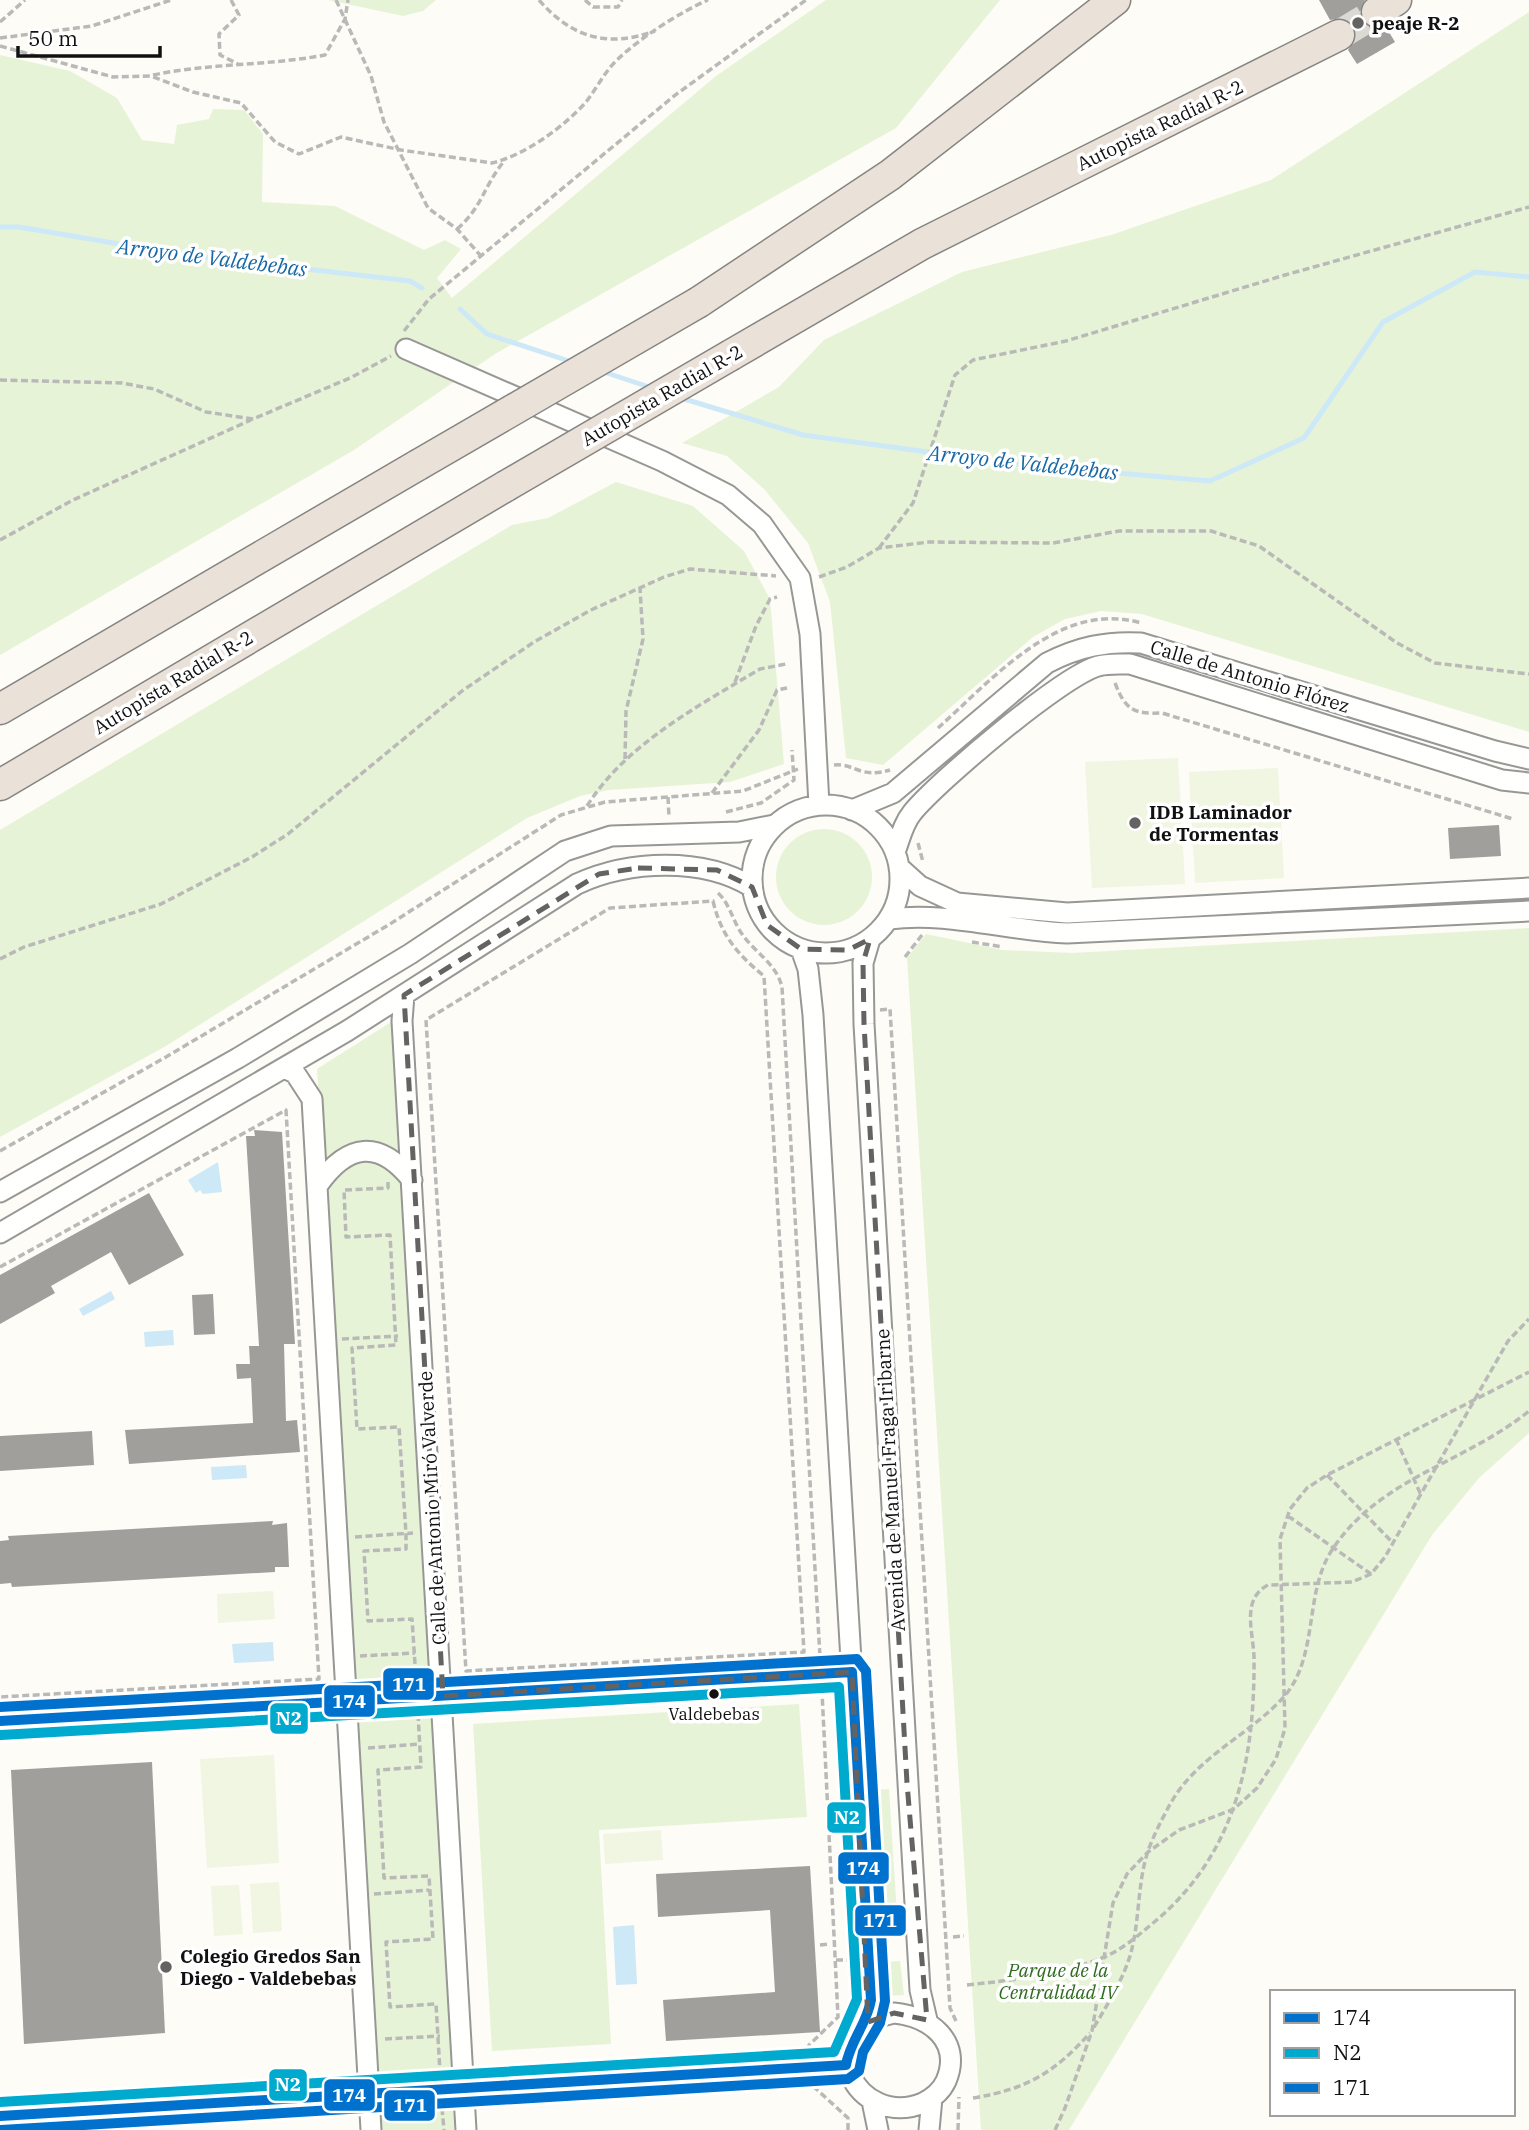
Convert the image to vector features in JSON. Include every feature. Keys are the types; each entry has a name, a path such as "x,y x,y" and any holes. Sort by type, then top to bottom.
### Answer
{"highway":[{"path":"0,709 699,302 890,175 1115,0"},
{"name":"Autopista Radial R-2","path":"0,785 922,244 1339,35"}],"street":[{"path":"406,349 662,461 729,495 762,524 800,578 810,634 819,806"},
{"name":"Calle de Antonio Flórez","path":"852,810 892,793 1047,663 1065,653 1110,641 1141,643 1529,759"},
{"name":"Calle de Antonio Flórez","path":"897,860 907,822 928,797 1013,723 1068,681 1097,666 1130,664 1502,780 1529,783"},
{"path":"819,806 852,810 870,820 885,834 897,860 900,890 888,919 870,939 848,950 825,953 801,949 783,940 767,925 757,907 752,887 752,867 758,849 774,825 787,815 819,806"},
{"path":"0,1192 227,1065 410,954 565,851 611,836 739,832 774,825"},
{"path":"897,860 936,896 957,903 1067,913 1529,888"},
{"path":"0,1233 284,1068 578,884 599,874 638,868 701,867 729,874 752,887"},
{"path":"888,919 929,916 1025,932 1067,933 1529,911"},
{"name":"Avenida de Manuel Fraga Iribarne","path":"870,939 863,963 864,1011 918,1956 922,2008 927,2020"},
{"path":"801,949 808,969 813,1015 871,2000 868,2022"},
{"name":"Calle de Antonio Miró Valverde","path":"404,995 401,1021 443,1696 466,2130"},
{"path":"284,1068 295,1073 312,1098 371,2130"},
{"path":"318,1185 331,1166 352,1154 386,1153 412,1180"},
{"path":"0,1721 852,1672"},
{"path":"894,2013 927,2020 943,2038 949,2063 944,2085 932,2098 913,2108 888,2109 857,2089 846,2066 849,2043 868,2022 894,2013"},
{"path":"0,2116 846,2066"},
{"path":"929,2130 932,2098"},
{"path":"872,2101 878,2130"}],"path":[{"path":"0,22 24,0"},
{"path":"0,38 92,26 171,0"},
{"path":"231,0 239,15 219,34 220,55 239,64"},
{"path":"337,0 371,76 384,122 401,150 428,208 457,229 481,256"},
{"path":"0,46 113,77 151,76 198,66 276,64 325,55 345,19 348,0"},
{"path":"538,0 553,16 591,38 630,40 660,30"},
{"path":"585,0 593,7 618,7 622,0"},
{"path":"151,76 193,93 241,103 275,142 299,154 341,137 401,150 492,163 505,160 542,138 584,104 618,59 692,7 708,0"},
{"path":"0,540 73,500 350,378 406,349 402,333 429,299 674,96 806,0"},
{"path":"457,229 474,214 491,177 505,160"},
{"path":"879,548 913,503 955,375 973,360 1066,341 1529,206"},
{"path":"0,380 122,383 154,388 206,412 253,419"},
{"path":"0,959 24,947 161,904 251,857 288,834 462,691 534,642 591,610 690,569 800,578 825,577 879,548 929,542 1053,544 1119,530 1211,531 1259,546 1397,643 1435,663 1529,674"},
{"path":"625,759 626,711 643,639 640,588"},
{"path":"734,684 756,626 770,599 777,597"},
{"path":"587,806 604,779 625,759 734,684 760,669 786,664"},
{"path":"1125,678 1112,677 1122,701 1139,714 1163,713 1513,819"},
{"path":"712,793 759,730 776,690 787,688"},
{"path":"721,812 743,810 761,803 794,780 792,750"},
{"path":"0,1151 166,1057 390,924 561,815 587,806 758,787 793,769"},
{"path":"667,797 669,816 682,815"},
{"path":"917,838 927,868"},
{"path":"708,887 724,898 748,943 775,968 782,987 820,1652"},
{"path":"713,901 726,938 748,964 764,976 804,1652 466,1671 426,1020 600,913 621,906 713,901"},
{"path":"864,1011 890,1009 950,2008 961,2033"},
{"path":"783,1018 813,1015"},
{"path":"0,1267 286,1110 319,1679 0,1697"},
{"path":"386,1153 388,1188 344,1191 346,1237 390,1234 396,1336 396,1345 352,1348 357,1429 399,1427 407,1549 364,1551 368,1621 412,1619 421,1768 378,1770 384,1878 429,1876 433,1940 386,1942 390,2007 436,2004 443,2130"},
{"path":"967,1985 1046,1976 1105,1957 1134,1940 1189,1888 1213,1856 1234,1809 1247,1762 1254,1658 1251,1604 1256,1591 1268,1585 1280,1584 1352,1583 1371,1574 1394,1543 1508,1341 1529,1319"},
{"path":"335,1339 405,1336"},
{"path":"1055,2130 1092,2031 1113,1903 1127,1874 1148,1852 1179,1830 1234,1809 1257,1788 1276,1759 1285,1728 1280,1539 1288,1516 1307,1488 1327,1475 1529,1372"},
{"path":"974,2098 1006,2093 1037,2080 1064,2061 1092,2031 1113,1996 1134,1940 1148,1852 1170,1805 1199,1765 1251,1727 1284,1697 1300,1671 1319,1584 1334,1548 1363,1511 1382,1496 1509,1427 1529,1410"},
{"path":"1396,1439 1421,1495"},
{"path":"1327,1475 1394,1543"},
{"path":"1288,1516 1371,1574"},
{"path":"350,1537 416,1533"},
{"path":"355,1656 423,1652"},
{"path":"810,2045 838,2017 822,1695"},
{"path":"363,1748 428,1744"},
{"path":"369,1894 437,1890"},
{"path":"953,1937 964,1936"},
{"path":"820,1945 829,1944"},
{"path":"918,1956 947,1955"},
{"path":"836,1960 868,1959"},
{"path":"375,2040 446,2036"},
{"path":"813,2089 848,2118 849,2130"},
{"path":"958,2130 960,2089"}],"highlighted area":[{"path":"638,868 717,870 752,887 767,925 801,949 848,950 870,939 863,963 864,1024 907,1783 927,2020 894,2013 868,2022 852,1672 443,1696 404,995 599,874"}],"green space":[{"path":"328,0 436,0 423,11 403,16"},
{"path":"826,0 1000,0 896,128 495,354 354,450 0,655 0,55 70,71 117,98 142,140 174,144 177,125 209,119 213,109 244,110 263,134 262,202 335,206 424,250 445,240 461,249 437,278 452,298 716,76"},
{"path":"1529,12 1529,732 1142,614 1101,611 1065,619 1033,637 883,765 846,758 830,602 808,543 764,489 727,456 682,443 779,387 824,340 962,272 1111,235 1271,180"},
{"path":"616,482 693,506 744,551 770,599 784,764 730,782 609,790 580,796 527,818 166,1046 0,1137 0,830 512,525 548,518"},
{"name":"IDB Laminador de Tormentas","path":"1178,758 1185,884 1092,888 1085,762"},
{"name":"IDB Laminador de Tormentas","path":"1278,768 1284,878 1195,883 1189,772"},
{"path":"824,829 842,832 858,843 869,859 872,877 869,895 858,911 842,922 824,925 806,922 790,911 779,895 776,877 779,859 790,843 806,832"},
{"name":"Parque de la Centralidad IV","path":"1529,928 1529,1433 1479,1478 1432,1535 1069,2130 981,2130 907,958 926,934 1002,950 1072,953"},
{"path":"391,1022 459,2130 380,2130 317,1069"},
{"path":"273,1591 275,1619 218,1623 217,1594"},
{"path":"799,1704 807,1817 599,1830 611,2044 492,2051 473,1724"},
{"path":"274,1755 279,1863 207,1868 200,1759"},
{"path":"889,1789 898,1931 883,1932 874,1790"},
{"path":"661,1830 663,1860 605,1864 603,1834"},
{"path":"279,1882 282,1931 253,1933 250,1884"},
{"path":"239,1885 243,1934 214,1936 211,1886"},
{"path":"900,1961 904,1995 885,1996 884,1962"}],"water":[{"path":"218,1162 222,1192 203,1194 200,1190 196,1193 188,1180"},
{"path":"111,1291 115,1299 83,1316 79,1309"},
{"path":"173,1330 174,1345 145,1347 144,1332"},
{"path":"246,1465 247,1478 212,1480 211,1467"},
{"path":"273,1642 274,1661 234,1663 232,1644"},
{"path":"634,1925 637,1984 616,1985 613,1927"}],"building":[{"name":"peaje R-2","path":"1319,0 1365,0 1360,12 1363,22 1377,29 1386,27 1395,42 1357,64 1348,50 1356,37 1354,27 1341,18 1330,20"},
{"path":"1499,825 1501,856 1450,859 1448,828"},
{"path":"254,1130 282,1132 295,1344 284,1344 286,1421 297,1420 300,1452 129,1464 125,1430 253,1423 251,1378 237,1379 236,1364 250,1364 249,1346 259,1346 246,1136 255,1136"},
{"path":"149,1193 184,1255 129,1285 111,1252 51,1286 55,1293 0,1324 0,1275"},
{"path":"213,1294 215,1334 194,1335 192,1295"},
{"path":"92,1431 94,1465 0,1471 0,1436"},
{"path":"273,1521 272,1525 287,1523 289,1567 275,1567 275,1572 12,1587 11,1583 0,1584 0,1541 9,1540 8,1536"},
{"path":"152,1762 165,2033 24,2044 11,1770"},
{"path":"810,1866 820,2032 666,2041 663,2000 775,1992 770,1910 658,1917 656,1874"}],"waterway":[{"name":"Arroyo de Valdebebas","path":"0,227 19,227 184,255 410,281 422,288"},
{"name":"Arroyo de Valdebebas","path":"681,398 803,435 1024,465 1210,481 1304,438 1383,322 1475,272 1529,277"},
{"name":"Arroyo de Valdebebas","path":"460,309 487,334 575,363"},
{"name":"Arroyo de Valdebebas","path":"601,371 652,388"}],"tunnel":[{"path":"1339,35 1377,12"}],"transit line":[{"name":"171","path":"0,1707 857,1659 866,1671 885,2001 880,2023 863,2052 859,2071 848,2079 1,2130"},
{"name":"174","path":"0,1721 852,1672 871,2000 846,2065 0,2116"},
{"name":"N2","path":"0,2102 834,2052 857,1999 839,1687 1,1735"}],"place":[{"name":"peaje R-2","path":"1358,23"},
{"name":"IDB Laminador de Tormentas","path":"1135,823"},
{"name":"Valdebebas","path":"714,1694"},
{"name":"Colegio Gredos San Diego - Valdebebas","path":"166,1967"}]}
